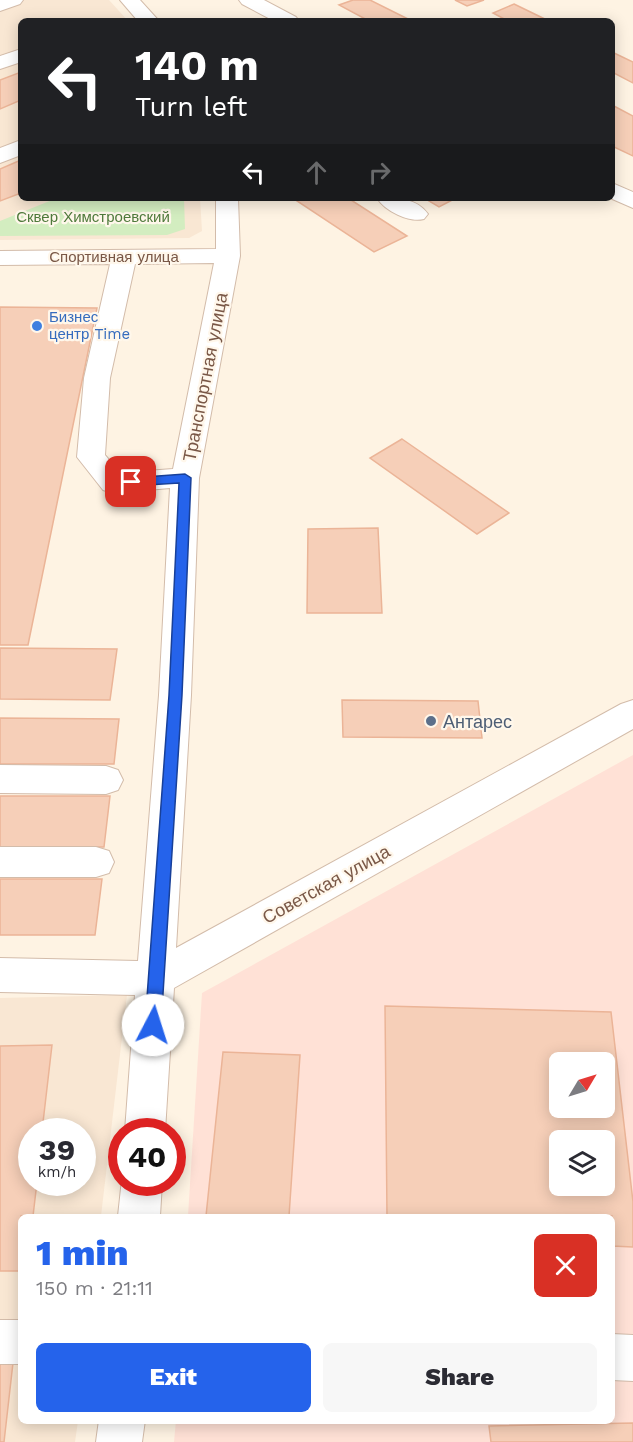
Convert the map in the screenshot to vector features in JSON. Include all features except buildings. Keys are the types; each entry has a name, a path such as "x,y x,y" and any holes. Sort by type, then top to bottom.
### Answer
{"street":[{"path":"0,5 13,0"},
{"path":"130,0 145,18"},
{"path":"249,0 283,18"},
{"path":"0,63 18,57"},
{"path":"0,156 18,148"},
{"path":"615,192 633,201"},
{"name":"Транспортная улица","path":"146,1118 175,695 185,478 228,256 227,201"},
{"path":"393,201 416,214"},
{"name":"Спортивная улица","path":"0,258 228,256"},
{"path":"124,257 97,378 91,458 113,483 185,478"},
{"name":"Советская улица","path":"157,978 633,713"},
{"path":"0,779 106,780"},
{"path":"0,862 96,862"},
{"path":"0,975 157,978"},
{"path":"139,1214 140,1196"},
{"path":"0,1342 18,1342"},
{"path":"615,1357 633,1358"},
{"path":"119,1442 121,1424"}],"shaded area":[{"path":"0,0 109,0 125,18 18,18 18,201 200,201 202,231 189,238 0,240"},
{"path":"633,755 633,1442 174,1442 176,1424 615,1424 615,1214 188,1214 202,993"},
{"path":"127,995 113,1118 108,1118 108,1156 101,1214 18,1214 18,1424 78,1424 75,1442 0,1442 0,998"}],"green space":[{"name":"Сквер Химстроевский","path":"50,201 184,201 185,229 167,235 0,236 0,221"}],"place":[{"name":"Бизнес центр Time","path":"37,326"},
{"name":"Антарес","path":"431,721"}],"route":[{"path":"131,482 185,478 175,695 153,1025"}]}
